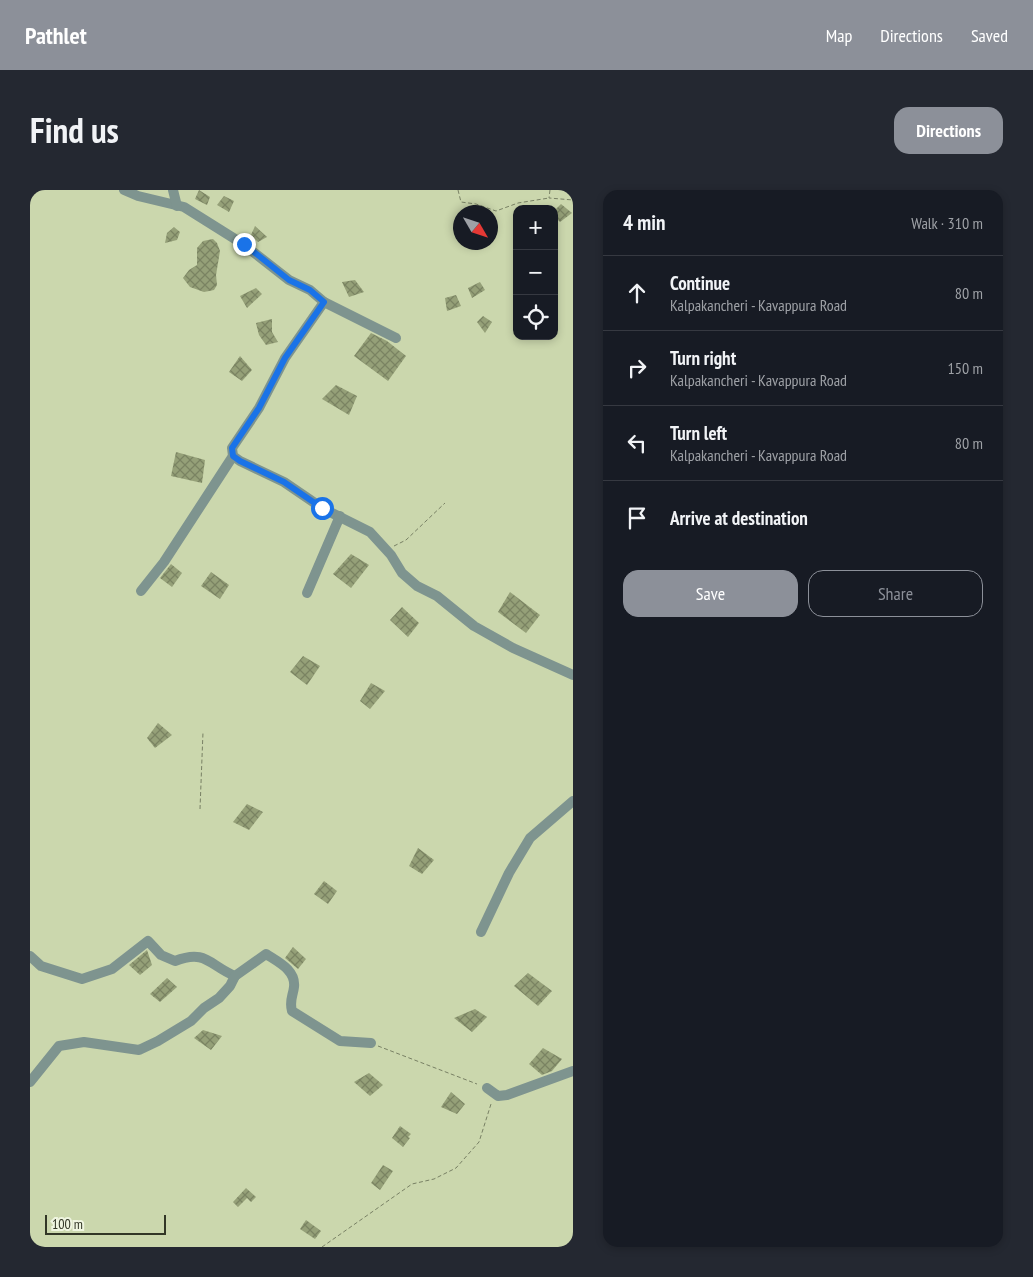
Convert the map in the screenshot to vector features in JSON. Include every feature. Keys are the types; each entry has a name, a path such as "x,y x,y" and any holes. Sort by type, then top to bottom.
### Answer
{"street":[{"path":"124,190 138,196 184,207 244,244 289,280 310,290 324,302 396,338"},
{"path":"173,190 177,206"},
{"path":"141,591 164,562 233,456 232,448 259,408 285,358 324,302"},
{"path":"233,456 284,482 322,508 370,532 386,550 402,573 416,586 438,596 474,626 513,648 573,675"},
{"path":"307,593 340,516"},
{"path":"481,932 509,873 530,838 573,800"},
{"path":"30,956 40,966 82,979 112,969 148,941 161,955 175,961 189,956 204,958 221,970 235,976"},
{"path":"30,1082 59,1046 84,1042 138,1050 158,1041 191,1021 204,1008 219,998 230,986 235,976 266,954 284,966 293,975 294,986 290,1005 292,1011 340,1041 371,1043"},
{"path":"491,1091 498,1096 508,1096 573,1071"}],"path":[{"path":"458,190 460,202 476,204 496,211 518,203 549,198 573,200"},
{"path":"549,198 550,190"},
{"path":"386,550 406,540 445,503"},
{"path":"200,809 203,732"},
{"path":"322,1247 412,1184 434,1179 456,1168 479,1142 486,1116 491,1091 371,1043"}],"building":[{"path":"199,190 210,197 207,205 195,199"},
{"path":"224,196 234,201 229,212 217,205"},
{"path":"561,204 572,213 560,222 558,220 558,207"},
{"path":"255,226 267,237 258,242 251,235"},
{"path":"174,227 180,232 177,240 165,243 167,233"},
{"path":"213,239 220,251 216,275 217,285 214,290 204,292 190,287 183,278 189,270 197,265 197,248 203,241"},
{"path":"355,280 364,292 349,297 342,282"},
{"path":"480,282 485,290 472,298 468,288"},
{"path":"256,288 262,294 247,308 240,296"},
{"path":"456,295 461,306 447,311 445,298"},
{"path":"483,316 492,322 485,333 477,322"},
{"path":"272,319 272,332 278,342 266,345 259,335 256,323"},
{"path":"371,333 387,341 406,356 388,381 354,356"},
{"path":"240,356 252,370 242,381 229,372"},
{"path":"336,385 357,396 349,415 322,399"},
{"path":"176,452 205,460 202,483 171,476"},
{"path":"351,554 369,565 351,588 333,574"},
{"path":"171,564 182,573 172,587 160,578"},
{"path":"211,572 229,585 220,599 201,586"},
{"path":"510,592 540,615 526,633 498,612"},
{"path":"402,607 419,623 408,637 390,620"},
{"path":"303,656 320,666 307,685 290,672"},
{"path":"371,683 385,691 370,709 360,701"},
{"path":"158,723 172,735 155,748 147,738"},
{"path":"247,804 263,812 249,830 233,822"},
{"path":"418,848 434,860 422,874 409,866"},
{"path":"324,881 337,891 328,904 314,894"},
{"path":"293,947 306,959 298,969 285,958"},
{"path":"147,950 152,965 140,975 129,965"},
{"path":"528,973 552,991 538,1006 514,986"},
{"path":"167,978 177,987 160,1002 150,994"},
{"path":"475,1009 487,1017 472,1032 454,1018"},
{"path":"203,1030 222,1036 211,1050 194,1038"},
{"path":"543,1048 562,1059 552,1071 542,1075 529,1064"},
{"path":"369,1073 383,1085 370,1096 354,1082"},
{"path":"451,1092 465,1104 457,1114 441,1107"},
{"path":"400,1126 411,1134 403,1147 392,1138"},
{"path":"383,1165 393,1171 380,1190 371,1183"},
{"path":"246,1188 256,1197 251,1202 247,1198 238,1207 233,1202"},
{"path":"306,1220 321,1231 315,1239 300,1229"}],"route":[{"path":"244,244 289,280 310,290 324,302 275,374 259,408 232,448 233,456 284,482 322,508"}]}
